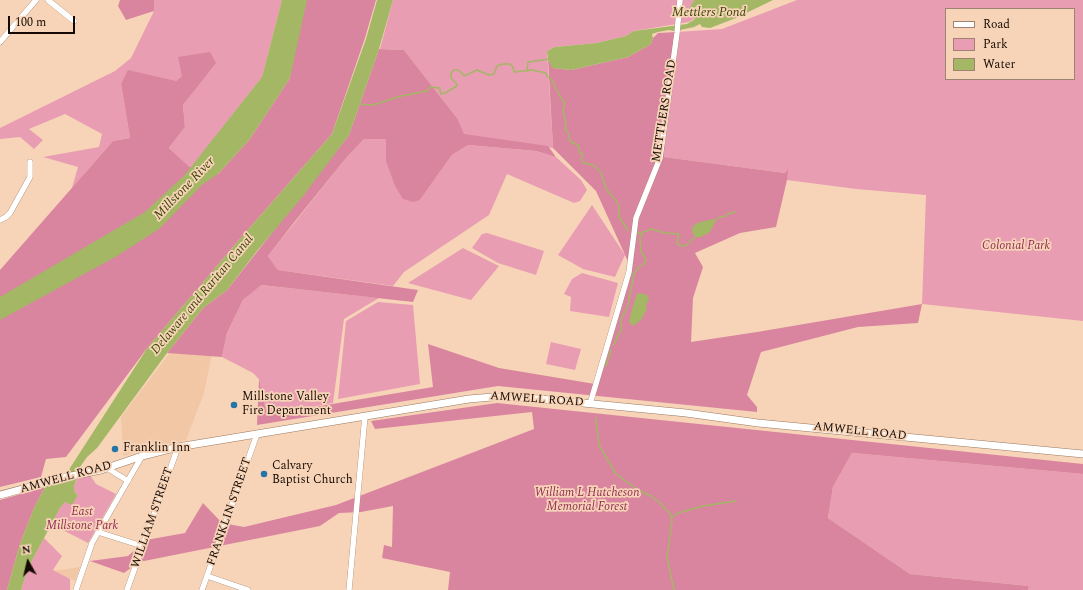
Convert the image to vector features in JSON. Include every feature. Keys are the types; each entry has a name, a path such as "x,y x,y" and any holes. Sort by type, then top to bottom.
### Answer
{"main road":[{"name":"AMWELL ROAD","path":"0,495 61,478 107,468 142,456 178,447 492,396 526,397 686,413 758,423 1083,454"}],"street":[{"path":"0,42 36,0"},
{"path":"48,0 74,21"},
{"name":"METTLERS ROAD","path":"590,404 630,272 636,218 660,158 680,0"},
{"path":"0,220 10,213 30,177 30,162"},
{"path":"349,590 365,416"},
{"name":"FRANKLIN STREET","path":"202,590 257,434"},
{"name":"WILLIAM STREET","path":"127,590 178,447"},
{"path":"76,590 92,543 142,456"},
{"path":"107,468 128,481"},
{"path":"98,532 142,546"},
{"path":"207,576 248,590"}],"shaded area":[{"path":"200,313 214,344 204,393 186,440 123,456 121,417"},
{"path":"80,567 75,581 53,571"}],"green space":[{"path":"120,0 154,0 154,11 126,20 118,6"},
{"path":"154,0 282,0 262,77 191,168 169,148 185,127 183,105 215,63 182,76 176,81 121,84 130,138 113,141 72,188 78,167 43,157 99,147 102,134 65,114 29,129 43,140 34,149 20,137 0,139 0,128 115,71 131,58 154,11"},
{"path":"297,0 376,0 365,38 332,134 148,347 66,457 46,459 41,477 0,487 0,270 113,141 130,138 121,84 128,70 176,81 182,76 178,57 210,52 216,63 183,105 185,127 169,148 191,168 218,174 249,140 290,78"},
{"path":"393,0 694,0 690,7 691,13 695,18 689,22 634,31 626,36 597,43 555,47 547,51 553,148 460,138 457,118 404,50 380,49"},
{"name":"Colonial Park","path":"797,0 1083,0 1083,321 922,304 926,195 856,189 787,180 787,169 785,173 664,157 670,84 677,32 722,29"},
{"path":"677,32 670,84 664,157 785,173 788,168 787,180 776,227 740,233 695,253 703,267 693,298 691,342 922,304 918,323 858,327 761,352 747,395 757,407 757,412 498,386 257,425 259,379 267,415 433,387 428,344 499,368 595,384 630,266 596,191 553,148 548,59 553,68 571,70 628,57 651,44 653,38 658,33"},
{"path":"379,49 404,50 457,118 464,134 548,146 556,157 536,151 468,145 452,155 420,200 413,202 403,199 395,186 386,161 386,139 364,139 347,157 268,256 278,270 418,290 413,302 261,285 243,300 227,333 222,357 167,353 203,308 227,290 349,135"},
{"path":"364,139 386,139 386,150 420,200 452,155 468,145 536,151 556,157 581,180 587,190 580,201 574,203 507,174 489,215 404,272 393,286 278,270 268,256 347,157"},
{"path":"592,205 625,255 615,277 583,269 558,255"},
{"path":"487,233 544,251 536,275 498,263 472,248 482,234"},
{"path":"463,248 499,266 471,300 408,283"},
{"path":"582,273 618,283 609,317 570,311 571,297 564,294 572,279"},
{"path":"260,285 379,298 344,319 333,403 267,415 259,379 253,373 222,357 227,333 243,300"},
{"path":"378,302 413,305 420,384 338,399 346,321"},
{"path":"551,342 581,349 575,370 546,364"},
{"name":"William L Hutcheson Memorial Forest","path":"497,403 1083,464 1083,474 852,453 833,487 828,518 910,574 1029,586 1028,590 448,590 450,572 382,558 384,545 392,547 393,506 361,512 339,513 320,526 139,562 124,573 90,561 128,556 146,540 185,533 203,503 222,523 244,527 336,505 534,429 532,412 375,429 371,421"},
{"path":"852,453 1083,474 1083,590 1028,590 1029,586 910,574 828,518 833,487"},
{"name":"East Millstone Park","path":"90,475 96,484 116,494 88,543 51,524 65,502 72,504 78,495 75,493 74,487 78,476"},
{"path":"45,487 34,508 20,544 7,590 0,590 0,500"},
{"path":"44,538 62,556 53,570 70,579 70,590 21,590 28,568"}],"water":[{"name":"Millstone River","path":"282,0 307,0 290,78 249,140 218,174 203,184 159,229 117,256 0,320 0,297 145,212 183,177 262,77"},
{"name":"Delaware and Raritan Canal","path":"377,0 393,0 379,49 349,135 304,195 257,251 227,290 203,308 167,353 97,448 87,457 80,467 74,487 75,493 78,495 72,505 65,502 60,508 28,568 21,590 7,590 20,544 34,508 45,487 61,482 148,347 332,134 366,39"},
{"name":"Mettlers Pond","path":"694,0 773,0 736,18 710,28 702,27 700,24 680,30 669,30 652,34 653,38 651,44 628,57 571,70 552,68 548,59 547,51 555,47 597,43 626,36 634,31 687,24 695,19 691,13 690,7"},
{"path":"714,219 716,221 710,232 701,237 696,237 693,234 692,229 694,225"},
{"path":"640,293 647,295 649,299 646,305 647,309 641,320 633,326 629,322 637,294"}],"waterway":[{"path":"527,71 528,62 550,59"},
{"path":"359,104 373,105 401,96 427,91 430,87 440,88 441,94 445,93 457,86 451,78 451,73 454,70 458,70 464,76 477,70 489,75 494,74 497,66 510,64 513,67 514,72 532,70 546,73 547,76 554,82 554,85 565,103 563,110 566,124 565,129 568,132 570,141 579,146 579,152 583,155 581,159 583,163 593,165 600,171 607,190 619,206 619,217 628,230"},
{"path":"714,221 720,217 735,212"},
{"path":"642,234 643,232 652,229 665,233 679,234 677,243 678,245 685,246 696,236"},
{"path":"613,345 621,331 621,320 628,305 634,274 639,267 645,263 646,259 641,252 640,238 642,234 637,232"},
{"path":"606,366 611,350"},
{"path":"596,418 599,445 616,474 638,490 651,496 671,515 672,522 667,557 674,590"},
{"path":"671,518 678,513 703,506 736,501"}],"place":[{"name":"Millstone Valley Fire Department","path":"234,405"},
{"name":"Franklin Inn","path":"115,449"},
{"name":"Calvary Baptist Church","path":"264,474"}]}
